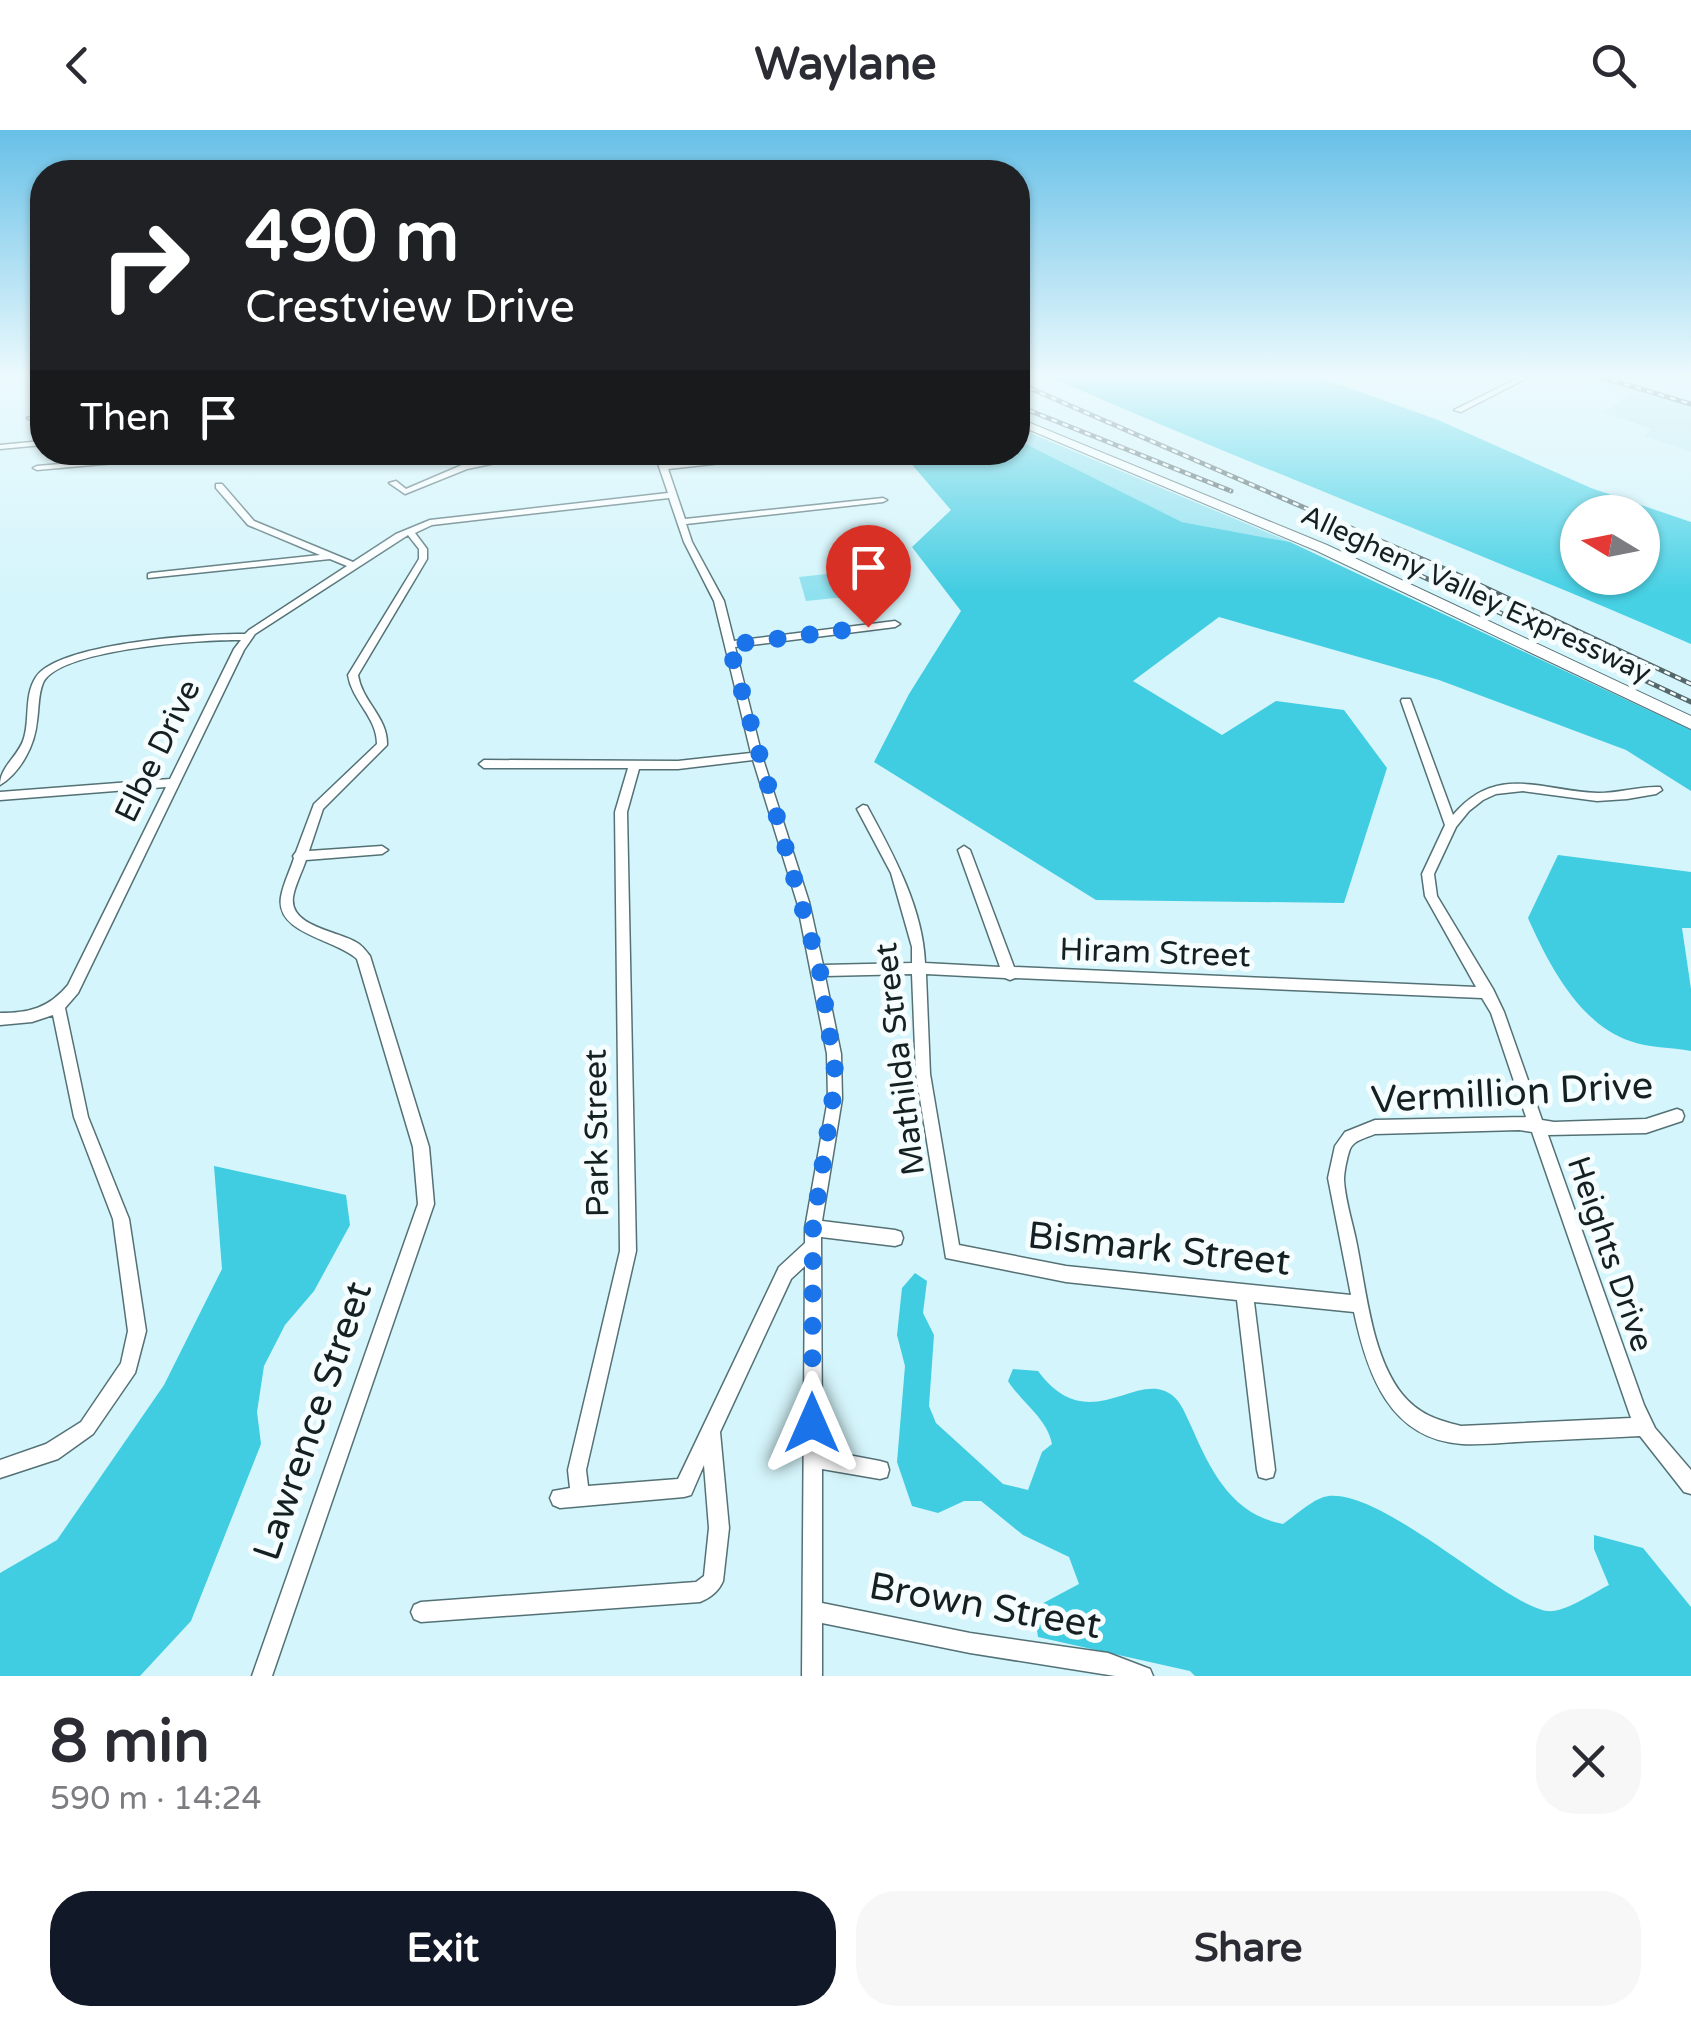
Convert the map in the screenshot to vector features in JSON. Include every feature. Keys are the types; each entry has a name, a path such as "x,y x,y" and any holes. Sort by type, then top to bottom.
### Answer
{"highway":[{"name":"Allegheny Valley Expressway","path":"1090,449 1338,556 1691,723"},
{"name":"Allegheny Valley Expressway","path":"1096,449 1254,512 1691,714"}],"street":[{"path":"39,465 37,468 74,465"},
{"path":"393,483 405,492 471,465"},
{"path":"663,465 681,522 714,589 820,971 836,1077 813,1228 812,1676"},
{"path":"219,486 251,522 355,566"},
{"path":"0,781 28,744 38,682 50,667 89,653 206,636 246,637 409,531 499,512 673,495"},
{"path":"681,522 883,500"},
{"path":"382,850 299,856 318,807 382,745 379,723 354,688 353,676 422,560 423,550 409,531"},
{"path":"150,576 334,556"},
{"path":"729,645 895,624"},
{"name":"Elbe Drive","path":"58,1008 73,989 246,637"},
{"path":"1406,701 1452,826 1482,794 1508,786 1594,796 1656,790"},
{"path":"484,764 634,766 758,756"},
{"name":"Park Street","path":"634,766 622,812 628,1251 570,1496 684,1488 785,1273 813,1247"},
{"path":"0,796 173,783"},
{"name":"Mathilda Street","path":"864,809 897,873 922,969 922,1074 952,1252"},
{"name":"Heights Drive","path":"1452,826 1428,874 1428,884 1488,994 1646,1427 1691,1485"},
{"path":"964,850 1010,975"},
{"name":"Lawrence Street","path":"262,1676 422,1216 427,1189 406,1086 363,956 350,943 297,923 287,911 299,856"},
{"name":"Hiram Street","path":"820,971 922,969 1488,994"},
{"path":"0,1019 33,1018 58,1008 81,1117 121,1219 137,1331 130,1367 87,1428 51,1452 0,1469"},
{"name":"Vermillion Drive","path":"1646,1427 1461,1434 1421,1424 1390,1397 1379,1378 1360,1304 1336,1178 1343,1146 1350,1136 1388,1126 1646,1126 1677,1116"},
{"path":"813,1228 895,1238"},
{"name":"Bismark Street","path":"952,1252 1066,1274 1360,1304"},
{"path":"1244,1292 1266,1470"},
{"path":"421,1612 700,1592 714,1581 719,1528 710,1432"},
{"path":"812,1458 880,1470"},
{"name":"Brown Street","path":"812,1611 970,1643 1108,1663 1143,1676"}],"shaded area":[{"path":"1030,449 1036,449 1182,522 1290,542 1691,730 1691,791 1626,750 1439,680 1219,617 1133,681 1222,735 1276,701 1344,710 1387,768 1344,903 1096,900 874,762 909,694 961,611 912,547 951,510 912,465 1030,465"},
{"path":"1036,449 1068,449 1290,542 1182,522"},
{"path":"1222,449 1504,449 1612,495 1560,495 1560,589"},
{"path":"1660,511 1691,522 1691,644 1574,595 1660,595"},
{"path":"845,572 855,596 806,601 799,577"},
{"path":"1558,855 1691,872 1691,928 1682,928 1691,989 1691,1051 1637,1043 1612,1033 1595,1021 1567,990 1528,918"},
{"path":"214,1166 346,1195 350,1225 314,1291 285,1325 264,1366 257,1412 261,1444 191,1621 140,1676 0,1676 0,1573 57,1540 164,1385 222,1269"},
{"path":"915,1273 927,1281 923,1313 934,1335 929,1406 936,1423 1003,1484 1028,1490 1042,1452 1052,1444 1040,1418 1008,1381 1013,1369 1038,1371 1057,1391 1075,1400 1093,1402 1158,1389 1178,1402 1226,1489 1250,1511 1266,1519 1283,1524 1324,1497 1354,1500 1416,1532 1510,1594 1553,1611 1609,1585 1594,1549 1594,1535 1643,1548 1691,1607 1691,1676 1195,1676 1190,1671 1038,1637 1034,1608 1079,1584 1069,1557 1023,1535 981,1501 964,1501 938,1513 912,1506 897,1462 905,1366 897,1335 902,1288"}],"railway":[{"path":"1126,449 1231,491"},
{"path":"1170,449 1452,572 1691,684"},
{"path":"1355,545 1691,702"}],"route":[{"path":"812,1423 813,1228 835,1099 834,1054 820,971 729,645 868,627"}]}
